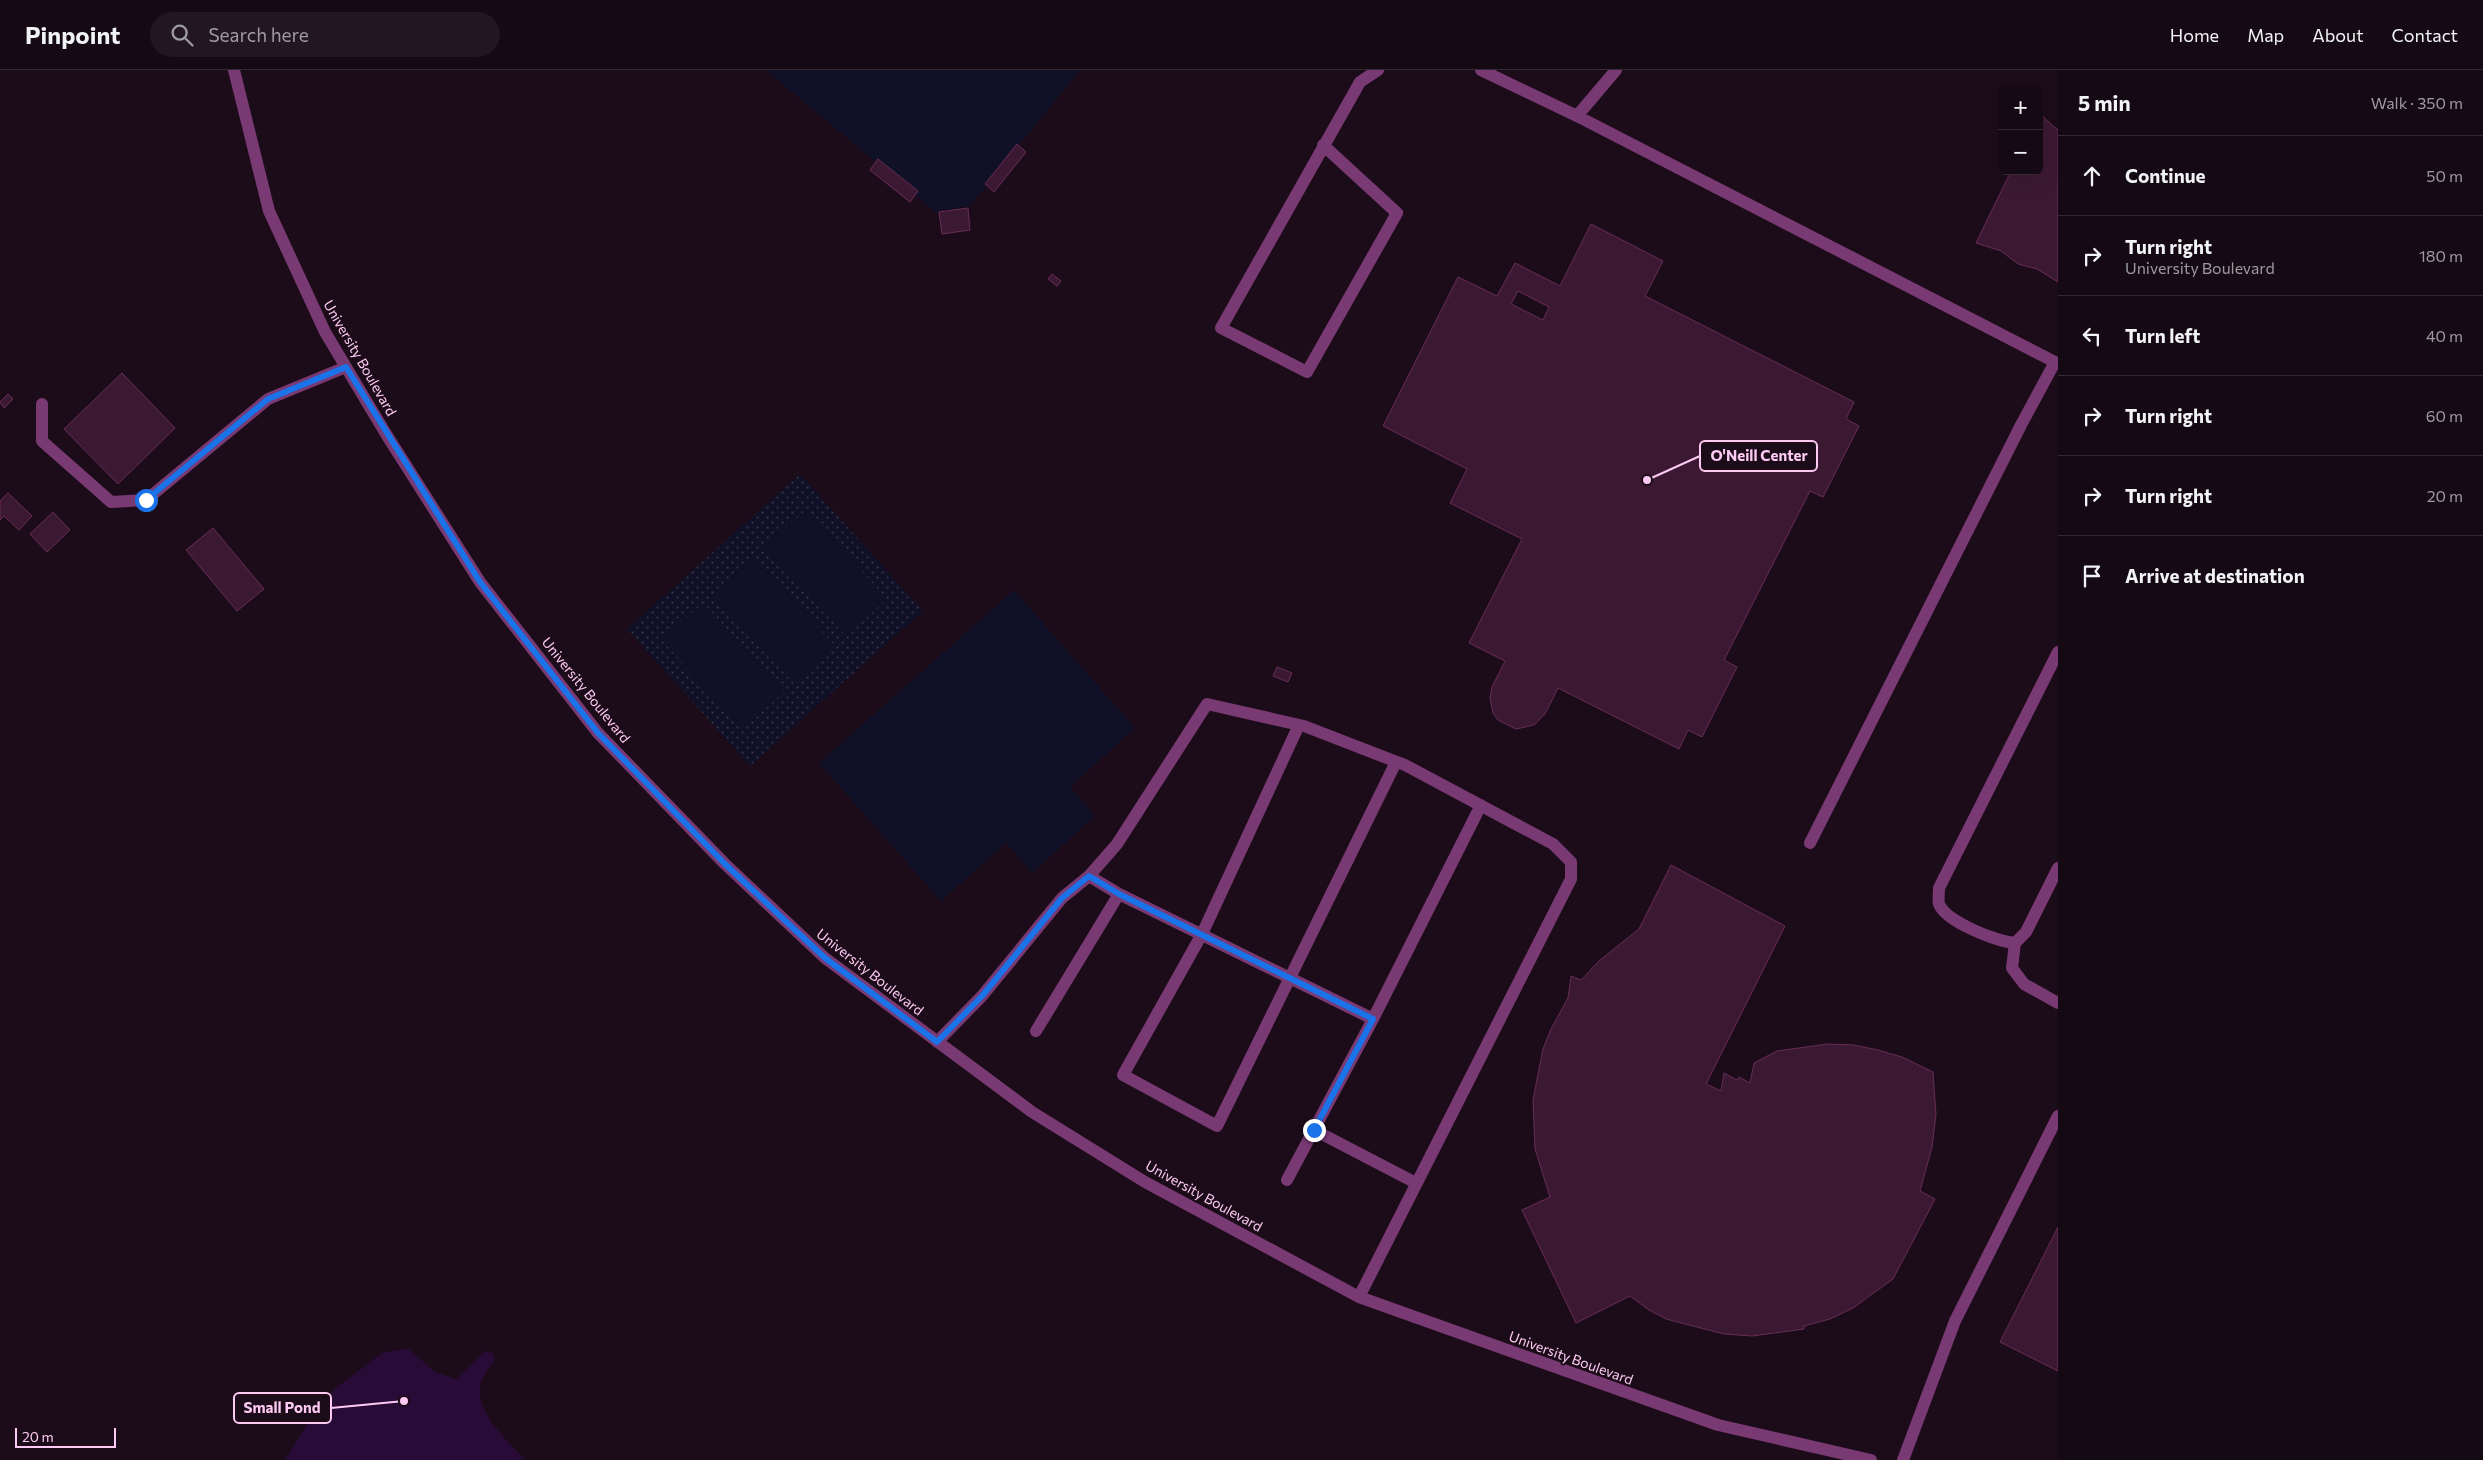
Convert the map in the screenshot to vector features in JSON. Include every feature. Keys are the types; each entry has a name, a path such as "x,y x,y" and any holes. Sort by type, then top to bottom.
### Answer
{"street":[{"name":"University Boulevard","path":"234,70 269,211 325,332 480,582 598,733 725,864 825,958 1032,1112 1145,1182 1359,1297 1718,1425 1871,1460"},
{"path":"1322,144 1397,213 1308,372 1221,328 1322,144 1360,82 1378,70"},
{"path":"1481,70 1577,116 2056,363 2021,425 1810,842"},
{"path":"1577,116 1616,70"},
{"path":"42,404 42,441 110,502 146,500 268,399 346,367"},
{"path":"2015,943 2001,942 1949,917 1939,904 1939,888 2058,652"},
{"path":"937,1042 982,996 1062,898 1089,876 1117,844 1207,704 1299,725 1396,762 1546,840 1563,852 1571,862 1571,879 1359,1297"},
{"path":"1299,725 1202,934 1123,1075 1217,1126 1396,762"},
{"path":"1287,1180 1373,1019 1481,805"},
{"path":"2058,868 2026,932 2015,943 2012,968 2024,984 2058,1003"},
{"path":"1089,876 1119,894 1373,1019"},
{"path":"1036,1031 1119,894"},
{"path":"1903,1460 1955,1320 2058,1116"},
{"path":"1314,1130 1416,1183"}],"shaded area":[{"path":"766,70 1080,70 970,206 935,212"},
{"path":"800,474 923,611 750,766 627,629"},
{"path":"806,510 887,599 846,636 765,547"},
{"path":"754,556 834,645 794,683 713,594"},
{"path":"1014,590 1135,728 1070,787 1095,816 1032,873 1006,843 941,901 819,763"},
{"path":"703,603 784,692 742,729 662,640"},
{"path":"408,1348 435,1372 456,1379 485,1351 493,1353 495,1360 482,1380 480,1392 482,1403 486,1414 493,1424 525,1460 285,1460 307,1424 336,1388 382,1353"}],"building":[{"path":"2043,117 2058,130 2058,282 2037,269 2018,264 2001,251 1976,243 2009,175 2043,175"},
{"path":"1017,144 1026,152 994,192 985,184"},
{"path":"878,159 918,191 910,202 870,170"},
{"path":"968,208 970,230 942,234 939,212"},
{"path":"1591,224 1663,261 1645,296 1854,402 1846,419 1859,426 1823,497 1810,491 1724,660 1737,667 1702,737 1688,730 1679,749 1558,688 1545,714 1534,725 1516,729 1498,720 1493,713 1490,698 1492,687 1505,661 1469,643 1522,539 1450,503 1467,469 1383,426 1458,277 1497,296 1515,263 1560,286","holes":["1518,291 1549,307 1543,320 1511,304"]},
{"path":"1052,274 1061,281 1057,286 1048,279"},
{"path":"122,373 175,428 118,484 64,429"},
{"path":"8,394 13,399 4,408 0,402"},
{"path":"8,493 32,516 19,530 4,516 0,520 0,501"},
{"path":"53,512 70,530 47,552 30,534"},
{"path":"213,528 264,589 237,611 186,550"},
{"path":"1277,667 1292,673 1288,682 1273,676"},
{"path":"1671,865 1785,926 1706,1084 1721,1091 1724,1073 1737,1080 1739,1077 1750,1083 1754,1063 1777,1051 1828,1044 1854,1045 1878,1050 1902,1057 1933,1072 1936,1115 1932,1147 1920,1191 1935,1199 1893,1279 1853,1308 1830,1319 1804,1326 1804,1329 1752,1336 1724,1334 1666,1319 1649,1310 1630,1296 1576,1323 1522,1210 1550,1197 1535,1149 1533,1100 1543,1049 1551,1029 1568,998 1571,976 1581,980 1599,961 1639,929"},
{"path":"2058,1227 2058,1371 2000,1342"}],"place":[{"name":"O'Neill Center","path":"1647,480"},
{"name":"Small Pond","path":"404,1401"}],"route":[{"path":"146,500 268,399 346,367 480,582 598,733 725,864 825,958 937,1042 982,996 1062,898 1089,876 1119,894 1373,1019 1314,1130"}]}
